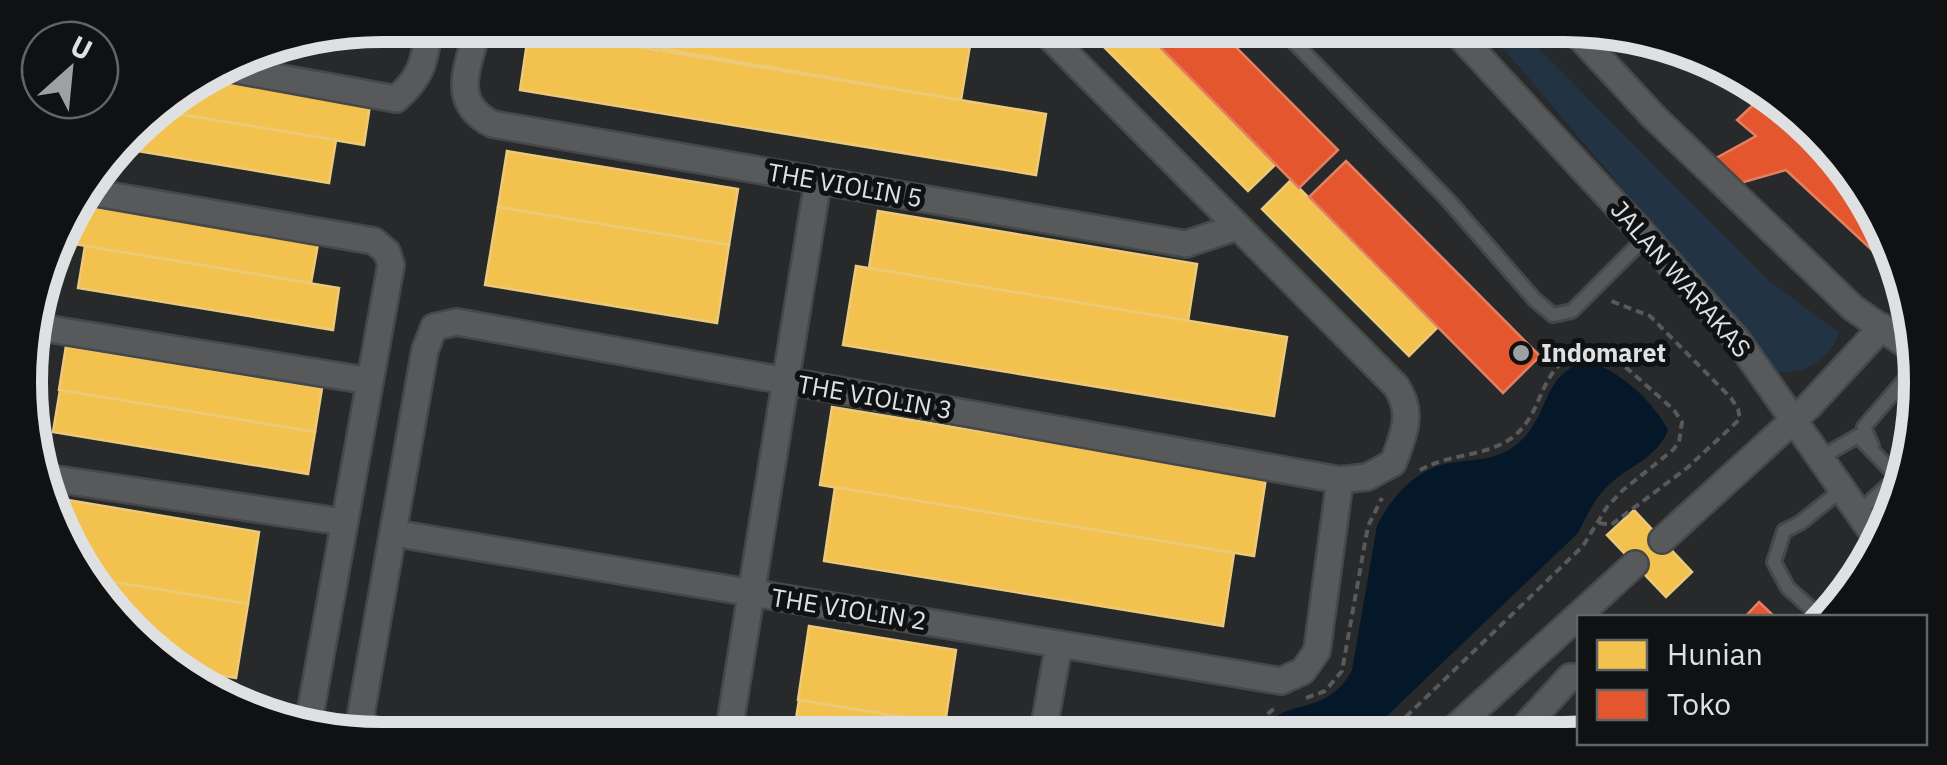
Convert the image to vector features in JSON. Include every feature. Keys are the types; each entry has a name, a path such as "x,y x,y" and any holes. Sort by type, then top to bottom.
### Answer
{"street":[{"path":"1054,42 1396,386 1407,403 1404,435 1394,463 1366,477 1340,480"},
{"name":"JALAN WARAKAS","path":"1465,42 1739,342 1871,530"},
{"path":"245,71 396,99 414,83 424,64 427,43"},
{"name":"THE VIOLIN 5","path":"475,43 464,96 473,114 492,124 1186,244 1237,227"},
{"path":"1587,44 1664,126 1853,308 1902,342"},
{"path":"731,722 818,180"},
{"path":"100,194 374,241 387,252 391,265 309,714"},
{"name":"THE VIOLIN 3","path":"393,533 425,350 434,327 457,322 1340,480"},
{"path":"1662,540 1796,420 1882,327"},
{"path":"47,328 370,381"},
{"path":"57,479 344,522"},
{"name":"THE VIOLIN 2","path":"393,533 1281,681 1303,672 1316,651 1340,480"},
{"path":"363,721 361,714 393,533"},
{"path":"1579,615 1635,564"},
{"path":"1461,722 1577,617"},
{"path":"1046,722 1059,644"},
{"path":"1529,722 1570,677 1577,678"}],"lane":[{"path":"1294,42 1448,200 1535,300 1553,314 1572,311 1646,237"},
{"path":"1873,448 1864,427 1904,388"},
{"path":"1820,458 1858,436 1893,471"},
{"path":"1815,612 1788,588 1774,562 1784,531 1841,490"},
{"path":"1858,513 1886,493"}],"path":[{"path":"1590,291 1650,316 1731,398 1740,419 1686,468 1611,525 1599,523"},
{"path":"1400,722 1583,546 1607,507 1673,450 1682,422 1656,392 1621,363 1586,350 1564,359 1548,377 1525,425 1504,442 1441,459 1414,474"},
{"path":"1299,700 1325,691 1342,670 1368,526 1389,490"},
{"path":"1261,722 1268,713 1288,702"}],"shaded area":[{"path":"1498,42 1532,42 1770,282 1839,332 1830,351 1817,363 1779,373"},
{"path":"1587,361 1599,365 1634,388 1668,430 1657,448 1604,490 1578,533 1381,722 1270,722 1280,714 1329,696 1352,670 1377,526 1397,495 1426,471 1492,457 1516,445 1536,422 1553,386 1572,367"}],"building: Hunian":[{"path":"970,42 961,100 628,43"},
{"path":"1099,42 1155,42 1276,164 1248,191"},
{"path":"527,43 613,43 1046,114 1036,175 520,90"},
{"path":"227,81 370,105 364,145 176,114"},
{"path":"176,114 336,140 329,183 134,151"},
{"path":"507,151 738,189 729,245 498,207"},
{"path":"1291,180 1438,327 1409,356 1262,209"},
{"path":"92,207 318,244 311,283 74,244"},
{"path":"498,207 729,245 717,323 485,285"},
{"path":"878,211 1197,264 1188,321 869,268"},
{"path":"85,246 339,288 333,330 78,288"},
{"path":"856,266 1287,337 1274,416 843,345"},
{"path":"66,346 322,388 315,432 59,390"},
{"path":"60,390 315,432 308,474 53,432"},
{"path":"832,407 1266,478 1254,556 820,485"},
{"path":"835,487 1234,553 1223,626 824,561"},
{"path":"64,499 259,532 248,604 108,581 88,552"},
{"path":"1634,510 1692,572 1666,597 1607,535"},
{"path":"108,581 248,604 236,678 206,673 176,652 142,623"},
{"path":"809,626 956,650 945,722 798,700"},
{"path":"799,700 933,722 795,722"}],"building: Toko":[{"path":"1155,42 1231,42 1338,150 1299,188"},
{"path":"1756,102 1789,127 1834,176 1859,213 1881,259 1786,170 1733,185 1709,162 1756,136 1737,120"},
{"path":"1346,161 1540,356 1503,393 1309,197"},
{"path":"1759,602 1773,615 1747,615"}],"place":[{"name":"Indomaret","path":"1521,353"}]}
